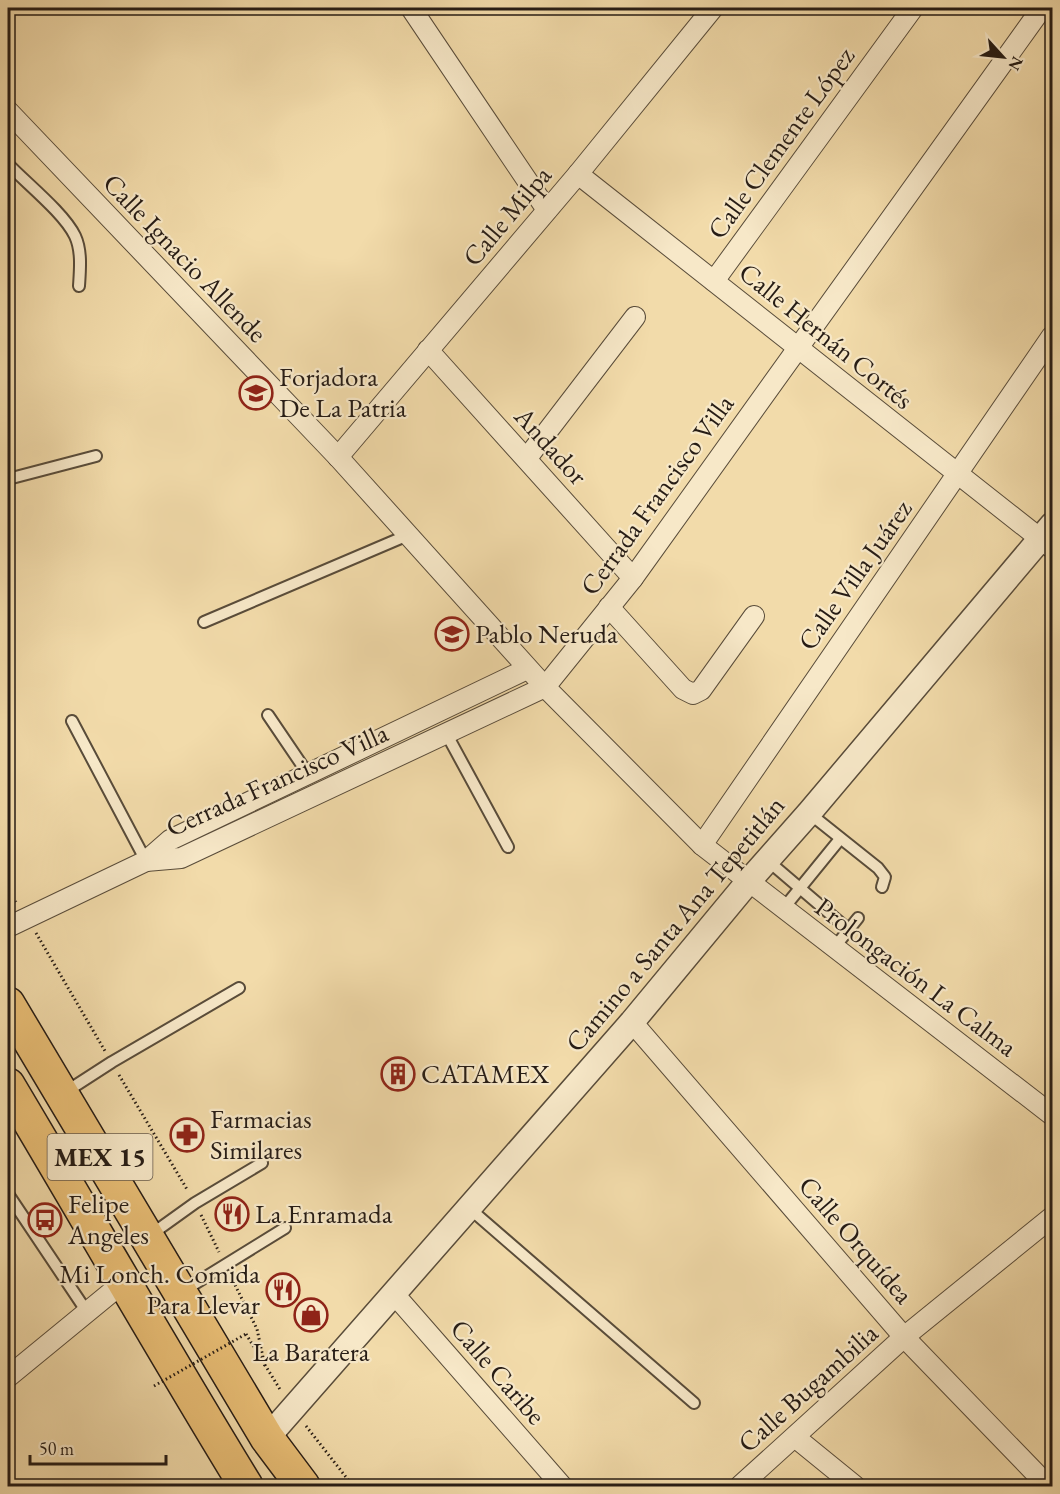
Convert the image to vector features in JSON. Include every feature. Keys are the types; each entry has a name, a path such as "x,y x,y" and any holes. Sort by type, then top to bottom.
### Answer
{"highway":[{"name":"MEX 15","path":"8,1004 267,1438 303,1486"},
{"name":"MEX 15","path":"8,1085 19,1119 125,1281 201,1415 246,1486"}],"street":[{"path":"411,8 547,210"},
{"name":"Calle Milpa","path":"338,457 578,174 713,8"},
{"name":"Calle Clemente López","path":"714,281 913,8"},
{"name":"Cerrada Francisco Villa","path":"146,861 181,858 545,687 633,578 1042,8"},
{"name":"Calle Ignacio Allende","path":"8,111 338,457 527,669 702,845 748,882"},
{"name":"Calle Hernán Cortés","path":"578,174 957,475 1048,538"},
{"path":"527,458 635,317"},
{"name":"Calle Villa Juárez","path":"702,845 1053,336"},
{"name":"Andador","path":"429,350 633,578"},
{"name":"Camino a Santa Ana Tepetitlán","path":"267,1438 294,1410 632,1022 748,882 1048,538"},
{"path":"609,607 683,689 693,694 701,690 754,616"},
{"name":"Cerrada Francisco Villa","path":"8,927 146,861 170,840 527,669"},
{"name":"Prolongación La Calma","path":"748,882 1053,1115"},
{"name":"Calle Orquídea","path":"632,1022 904,1337 1048,1486"},
{"name":"Calle Bugambilia","path":"740,1486 904,1337 1053,1217"},
{"path":"8,1377 125,1281"},
{"name":"Calle Caribe","path":"394,1294 562,1486"},
{"path":"795,1438 855,1486"}],"lane":[{"path":"8,164 63,219 75,236 81,261 79,286"},
{"path":"8,479 96,456"},
{"path":"204,622 408,535"},
{"path":"268,715 308,774"},
{"path":"72,721 146,861"},
{"path":"446,734 508,847"},
{"path":"809,813 878,868 885,877 882,887"},
{"path":"783,909 840,838"},
{"path":"767,860 849,930"},
{"path":"834,948 858,918"},
{"path":"62,1095 111,1062 239,988"},
{"path":"148,1238 195,1203 262,1163"},
{"path":"8,1194 87,1312"},
{"path":"469,1208 694,1403"},
{"path":"181,1292 285,1228"}],"path":[{"path":"27,918 195,1203 258,1329 265,1367"},
{"path":"154,1386 246,1334 294,1410 353,1486"}],"place":[{"name":"Forjadora De La Patria","path":"256,393"},
{"name":"Pablo Neruda","path":"452,634"},
{"name":"CATAMEX","path":"398,1074"},
{"name":"Farmacias Similares","path":"187,1135"},
{"name":"La Enramada","path":"232,1214"},
{"name":"Felipe Angeles","path":"45,1220"},
{"name":"Mi Lonch. Comida Para Llevar","path":"283,1290"},
{"name":"La Baratera","path":"311,1315"}]}
